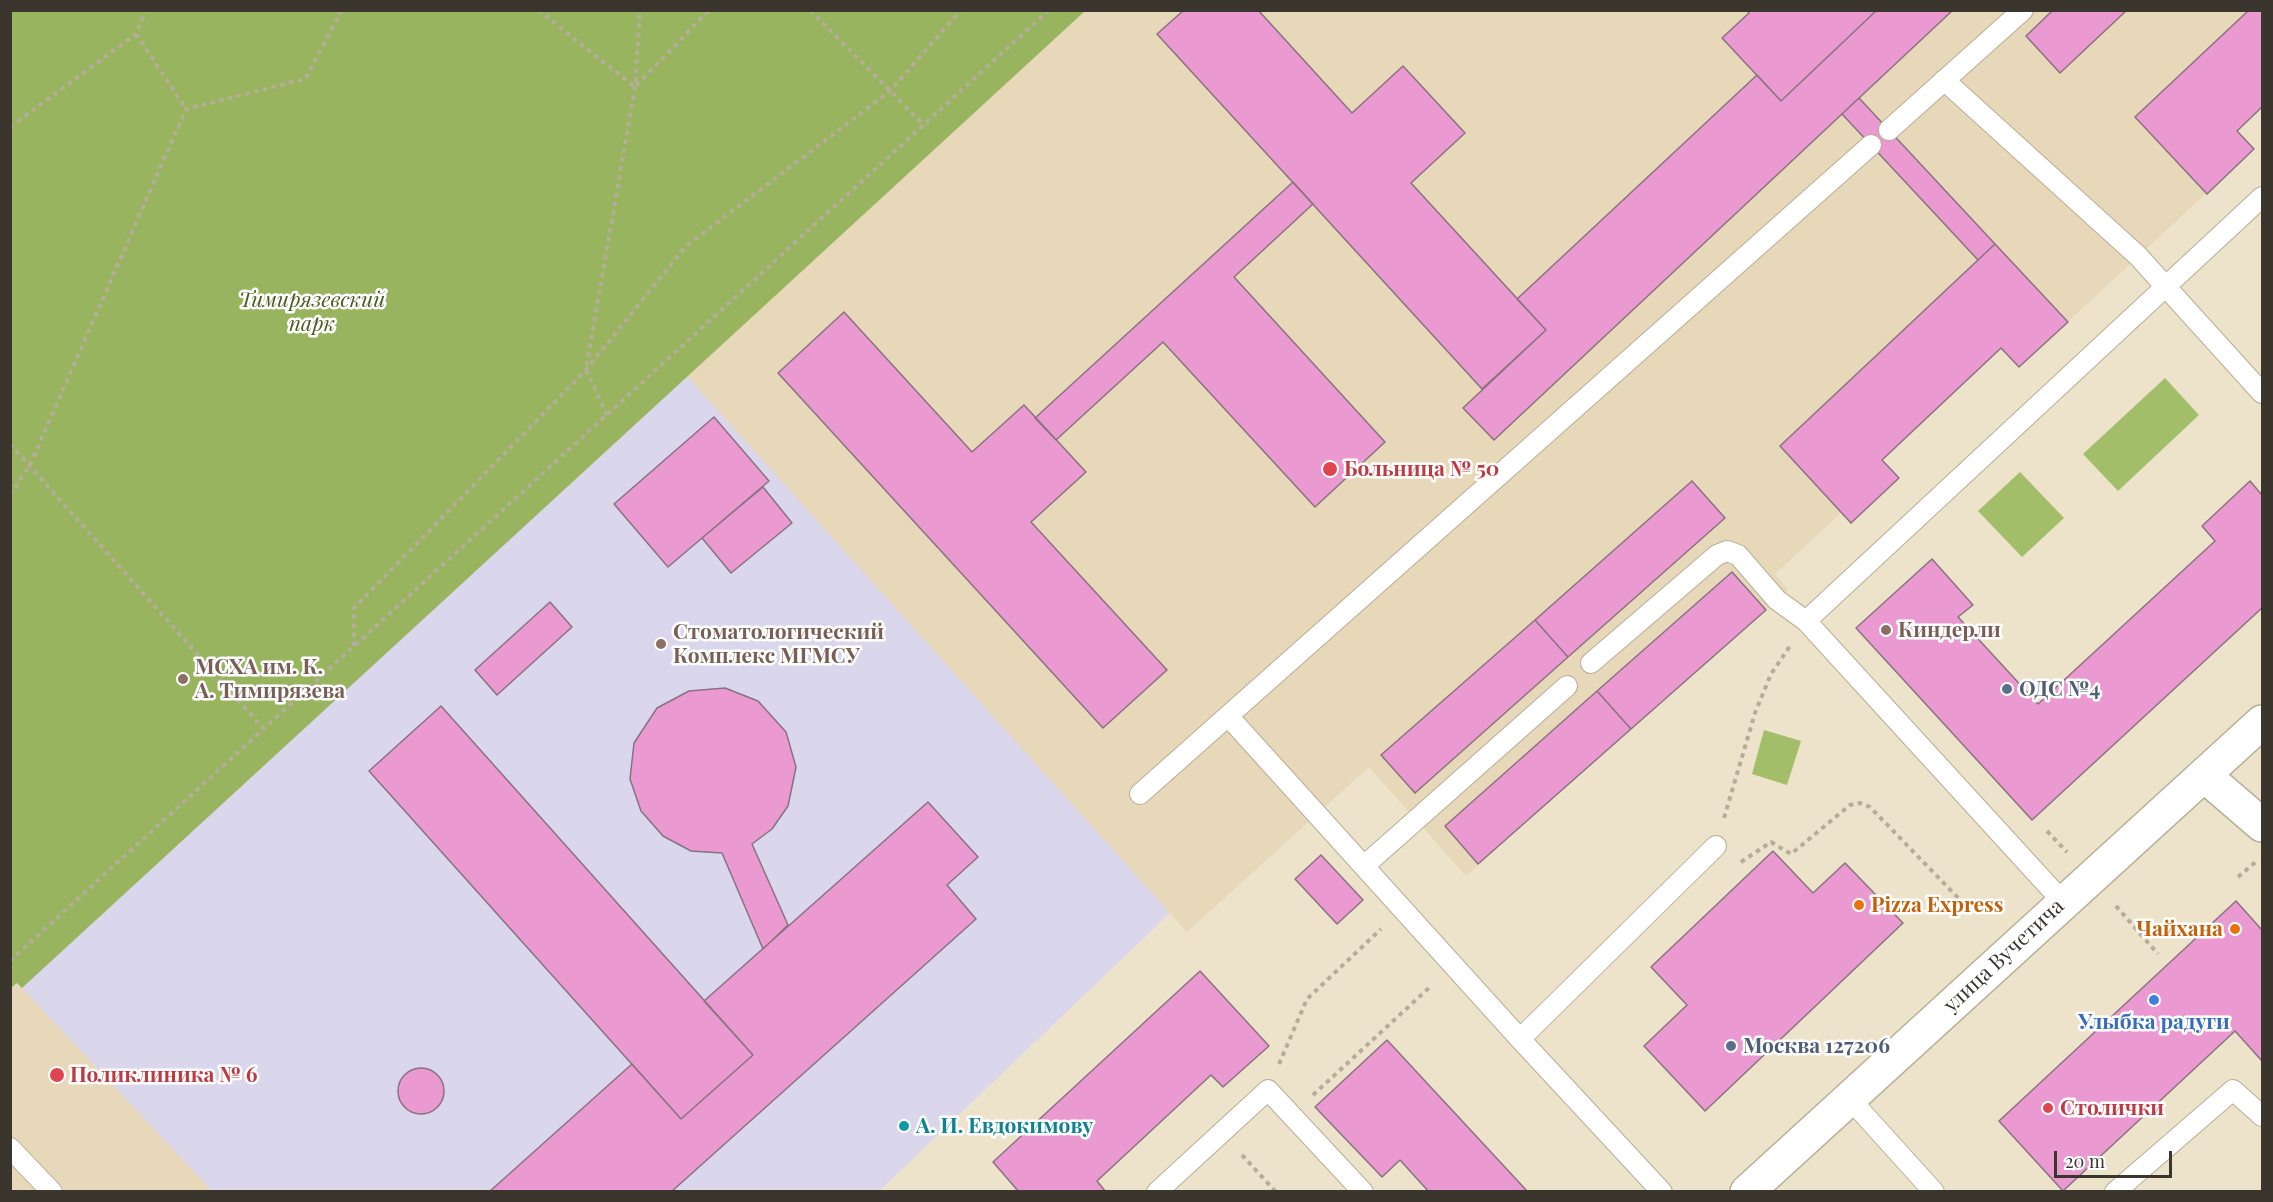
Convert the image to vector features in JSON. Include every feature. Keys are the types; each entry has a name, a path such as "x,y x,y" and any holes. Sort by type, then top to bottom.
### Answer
{"street":[{"name":"улица Вучетича","path":"1747,1191 2262,722"},
{"path":"2204,775 2262,825"}],"lane":[{"path":"1889,130 2023,10"},
{"path":"1944,80 2139,256 2262,393"},
{"path":"1140,794 1871,145"},
{"path":"1806,621 2167,288 2262,197"},
{"path":"1591,663 1717,555 1727,551 1738,555 1777,600 1806,621 2063,902"},
{"path":"1364,866 1567,687"},
{"path":"1228,716 1520,1039 1662,1191"},
{"path":"1520,1039 1716,846"},
{"path":"1157,1191 1268,1090 1363,1191"},
{"path":"2115,1191 2233,1090 2262,1116"},
{"path":"1850,1099 1934,1191"},
{"path":"10,1148 52,1191"}],"path":[{"path":"10,127 136,34 146,10"},
{"path":"186,109 305,79 342,10"},
{"path":"538,10 635,87"},
{"path":"607,415 586,370 635,87 640,10"},
{"path":"635,87 709,10"},
{"path":"810,10 924,125"},
{"path":"354,646 354,608 586,370 685,247 890,91 961,10"},
{"path":"10,961 1049,10"},
{"path":"136,34 186,109"},
{"path":"10,495 30,465 186,109"},
{"path":"10,444 264,729"},
{"path":"1806,621 1771,674 1755,713 1716,846 1731,861 1737,863 1745,862 1771,842 1791,854 1850,805 1860,803 1870,807 1966,906"},
{"path":"2047,831 2072,858"},
{"path":"2238,878 2259,859"},
{"path":"2115,905 2158,954"},
{"path":"1268,1090 1307,999 1402,909"},
{"path":"1292,1115 1453,965"},
{"path":"1221,1133 1276,1191"}],"shaded area":[{"path":"11,11 1085,11 686,375 1170,913 879,1191 212,1191 22,988 17,983 11,988"},
{"name":"Больница № 50","path":"1085,11 2262,11 2262,107 2237,131 2254,149 2019,367 2001,349 1882,460 1899,478 1851,523 1841,513 1775,574 1788,590 1466,876 1369,767 1187,932 685,375"},
{"name":"Поликлиника № 6","path":"17,983 212,1191 11,1192 10,989"}],"green space":[{"name":"Тимирязевский парк","path":"11,10 1085,11 22,988 17,983 11,988"},
{"path":"2165,378 2199,415 2118,491 2083,454"},
{"path":"2020,472 2064,518 2022,557 1978,511"},
{"path":"1764,730 1801,741 1787,785 1752,774"}],"building":[{"path":"1184,10 1258,10 1352,113 1403,66 1465,133 1411,183 1546,330 1482,389 1157,34"},
{"path":"1747,10 1877,10 1781,101 1722,38 1749,13"},
{"path":"1877,10 1953,10 1494,440 1463,408 1546,330 1517,299 1757,75 1781,101"},
{"path":"2053,10 2127,10 2060,73 2026,36"},
{"path":"2249,10 2262,10 2262,107 2237,131 2254,149 2207,194 2135,117"},
{"path":"1859,98 1995,244 1978,260 1842,114"},
{"path":"1293,182 1313,204 1234,277 1385,442 1315,507 1163,342 1056,440 1035,418"},
{"path":"1995,244 2068,322 2019,367 2001,348 1882,460 1899,478 1851,523 1780,446"},
{"path":"844,312 972,452 1024,405 1086,472 1031,522 1167,670 1103,728 778,373"},
{"path":"714,417 769,481 668,567 614,504"},
{"path":"1692,481 1725,518 1568,657 1535,620"},
{"path":"2250,481 2262,495 2262,608 2032,820 1856,628 1932,559 1973,605 1958,617 2038,704 2215,541 2202,526"},
{"path":"763,487 792,523 731,573 702,538"},
{"path":"1732,572 1766,610 1631,729 1597,691"},
{"path":"550,602 572,627 497,695 475,670"},
{"path":"1535,620 1568,657 1415,793 1381,755"},
{"path":"725,688 758,701 786,732 796,767 788,806 772,829 752,844 788,925 763,949 722,853 691,851 663,836 641,811 630,779 634,743 657,708 689,691"},
{"path":"1597,691 1631,729 1478,864 1445,826"},
{"path":"441,706 753,1055 681,1119 369,771"},
{"path":"928,802 978,857 947,885 976,919 671,1192 489,1192 632,1064 681,1119 753,1055 704,1001"},
{"path":"1773,851 1813,893 1845,863 1903,923 1705,1111 1644,1046 1687,1005 1651,967"},
{"path":"1321,855 1363,900 1337,924 1295,879"},
{"path":"2236,901 2262,930 2262,1061 2235,1031 2063,1191 1999,1121"},
{"path":"1200,971 1269,1046 1223,1087 1211,1075 1097,1181 1106,1192 1019,1192 993,1162"},
{"path":"1387,1040 1528,1192 1429,1192 1400,1160 1382,1177 1315,1107"},
{"path":"421,1068 437,1075 444,1091 437,1107 421,1114 405,1107 398,1091 405,1075"}],"place":[{"name":"Больница № 50","path":"1330,469"},
{"name":"Киндерли","path":"1886,630"},
{"name":"Стоматологический Комплекс МГМСУ","path":"661,644"},
{"name":"МСХА им. К. А. Тимирязева","path":"183,679"},
{"name":"ОДС №4","path":"2007,689"},
{"name":"Pizza Express","path":"1859,905"},
{"name":"Чайхана","path":"2235,929"},
{"name":"Улыбка радуги","path":"2154,1000"},
{"name":"Москва 127206","path":"1731,1046"},
{"name":"Поликлиника № 6","path":"57,1075"},
{"name":"Столички","path":"2048,1108"},
{"name":"А. И. Евдокимову","path":"904,1126"}]}
